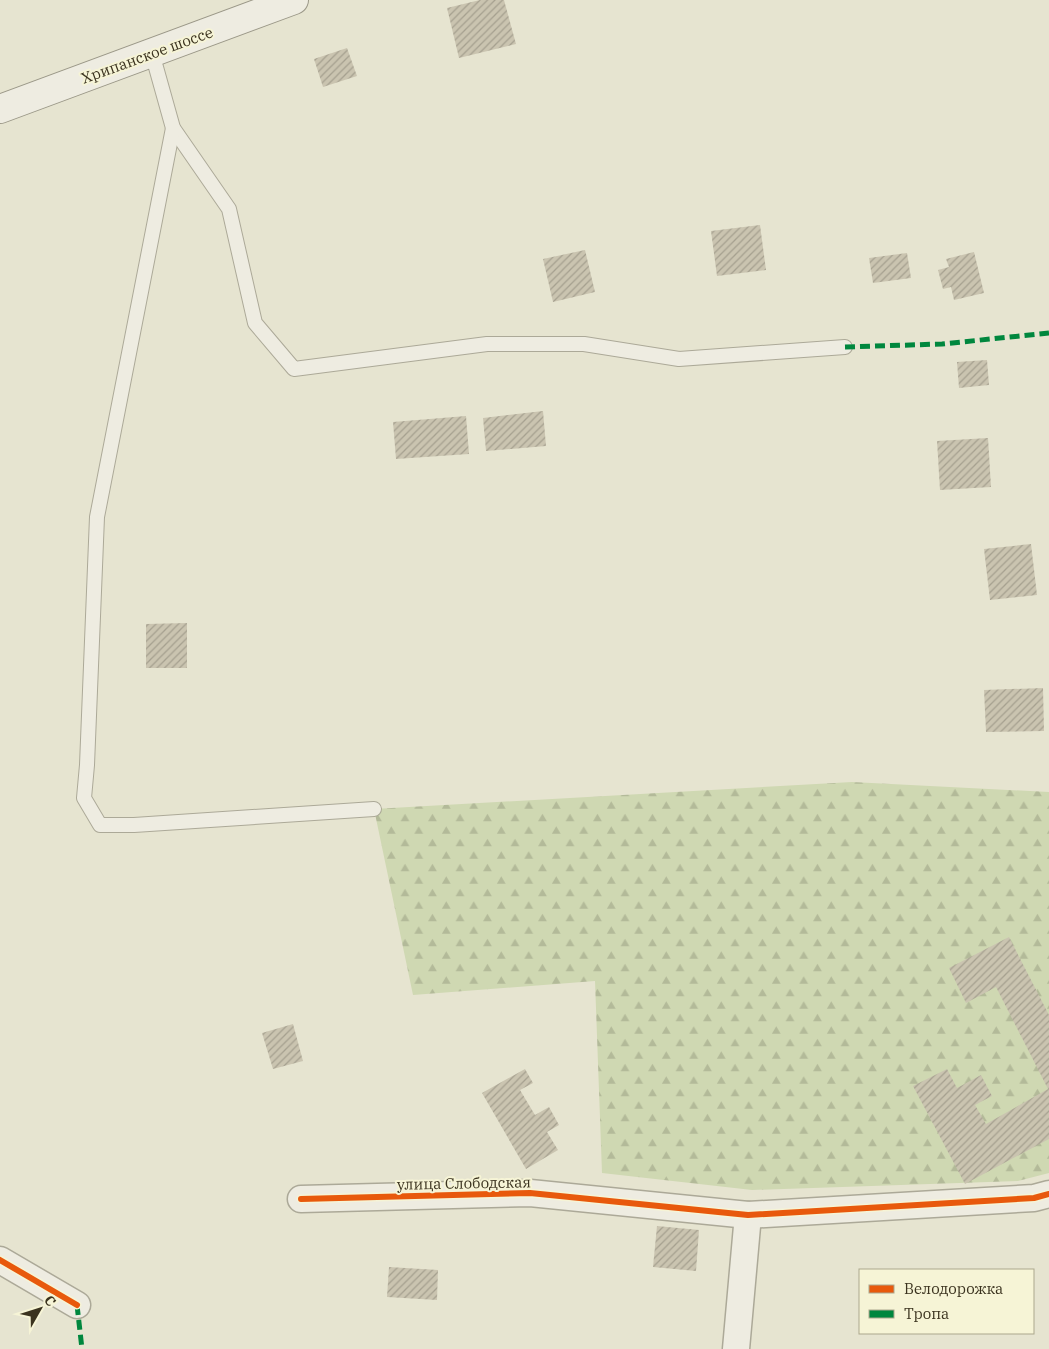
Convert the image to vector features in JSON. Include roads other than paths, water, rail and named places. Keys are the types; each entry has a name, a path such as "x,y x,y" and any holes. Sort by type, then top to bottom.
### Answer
{"main road":[{"name":"Хрипанское шоссе","path":"0,109 294,0"}],"street":[{"name":"улица Слободская","path":"301,1199 530,1193 748,1215 1034,1198 1049,1194"},
{"path":"736,1349 748,1215"},
{"path":"0,1260 77,1306"}],"lane":[{"path":"152,53 172,128 230,209 255,323 294,369 488,344 584,344 678,359 845,347"},
{"path":"172,128 96,517 87,765 84,798 100,825 134,825 374,809"}]}
